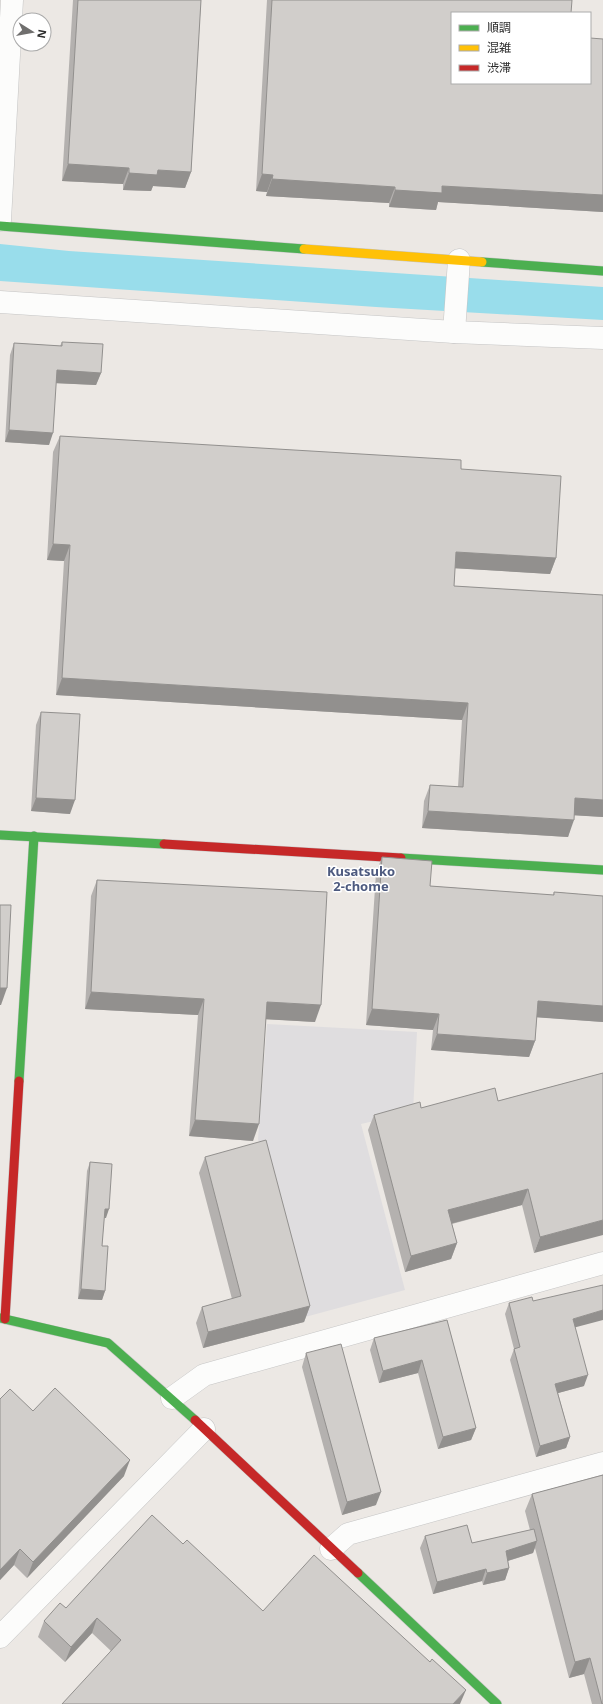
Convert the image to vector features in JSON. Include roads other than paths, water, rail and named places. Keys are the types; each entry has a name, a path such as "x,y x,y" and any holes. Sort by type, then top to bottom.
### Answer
{"street":[{"path":"0,220 12,0"},
{"path":"0,226 459,267 603,271"},
{"path":"454,324 459,267"},
{"path":"0,302 454,324 603,338"},
{"path":"0,835 603,870"},
{"path":"34,836 3,1318 108,1344 172,1398 497,1704"},
{"path":"172,1398 204,1375 603,1264"},
{"path":"0,1637 204,1429"},
{"path":"331,1549 348,1534 603,1463"}],"water":[{"path":"0,244 69,251 603,287 603,320 376,307 0,281"}],"district":[{"name":"Kusatsuko 2-chome","path":"361,878"}]}
